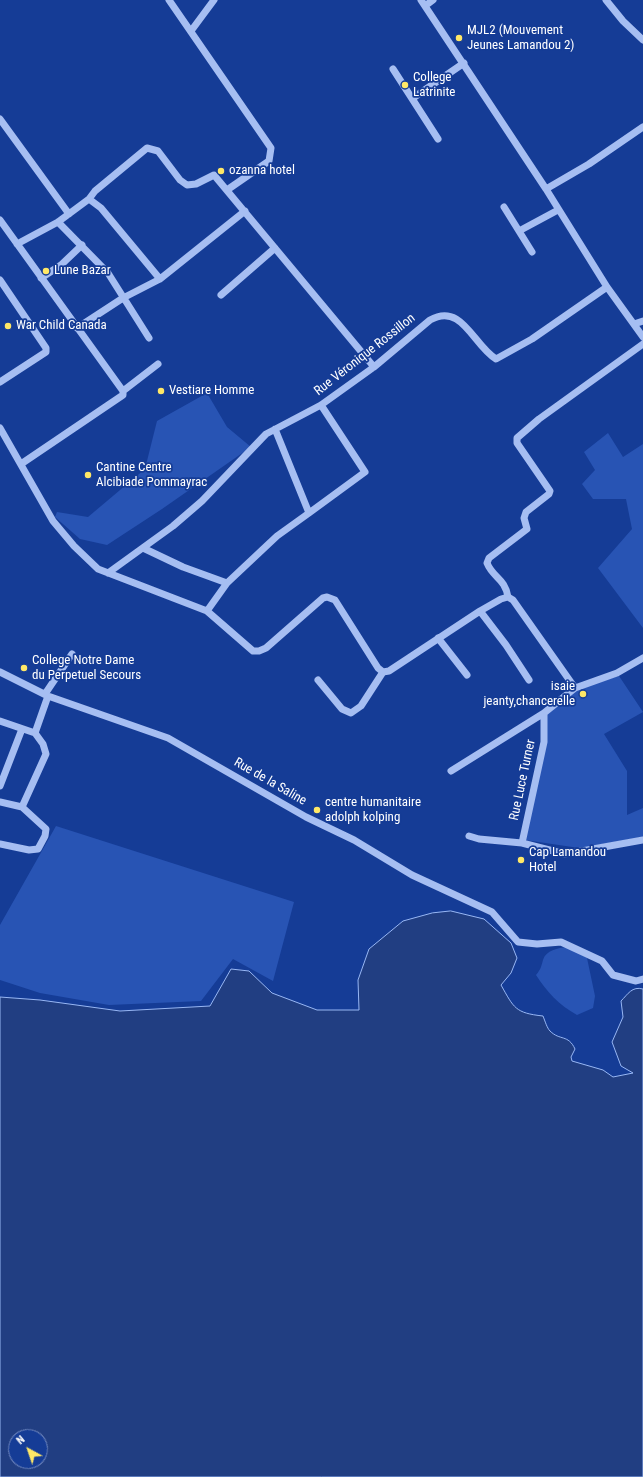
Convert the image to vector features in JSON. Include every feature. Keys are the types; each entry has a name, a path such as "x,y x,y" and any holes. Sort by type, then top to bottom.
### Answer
{"street":[{"path":"169,0 271,148 269,161 227,190"},
{"path":"190,32 214,0"},
{"path":"433,0 423,3 546,189 607,287 643,336"},
{"path":"607,0 623,21 643,40"},
{"path":"413,98 464,63"},
{"path":"394,69 438,139"},
{"path":"0,120 69,214"},
{"path":"546,189 589,164 643,127"},
{"path":"17,244 58,222 69,214 89,199 95,191 147,148 158,151 180,180 187,185 196,184 214,175 374,366"},
{"path":"89,199 101,208 160,280"},
{"path":"504,207 532,252"},
{"path":"519,231 558,210"},
{"path":"77,328 123,298 160,280 245,211"},
{"path":"0,220 123,390 123,396 21,464"},
{"path":"58,222 108,273 149,338"},
{"path":"41,278 61,265 82,246"},
{"path":"221,295 275,248"},
{"path":"0,280 46,348 46,352 0,382"},
{"name":"Rue Véronique Rossillon","path":"108,573 173,526 202,501 266,434 321,405 374,366 430,320 439,315 452,316 464,324 486,353 496,359 532,339 607,287"},
{"path":"634,324 643,321"},
{"path":"508,597 506,586 489,568 487,563 489,558 527,529 524,518 526,512 549,494 550,491 517,443 517,438 539,419 643,344"},
{"path":"123,390 158,364"},
{"path":"207,611 227,583 277,536 365,472 321,405"},
{"path":"0,428 59,529 98,569 207,611 253,650 259,651 266,648 323,598 327,597 335,600 378,668 384,672"},
{"path":"275,429 309,513"},
{"path":"143,548 184,567 227,583"},
{"path":"318,680 342,709 351,713 361,706 384,672 389,671 480,611 501,599 508,597 513,600 540,636 575,688"},
{"path":"480,611 506,645 529,680"},
{"path":"438,638 467,675"},
{"path":"35,733 46,695 72,654"},
{"path":"451,771 544,713 575,688 617,673 643,658"},
{"name":"Rue de la Saline","path":"0,672 46,695 168,738 290,808 354,840 412,875 492,912 518,942 537,944 561,942 602,961 613,975 636,981 643,979"},
{"name":"Rue Luce Turner","path":"522,843 544,742 544,713"},
{"path":"0,721 35,733 43,744 46,754 22,807"},
{"path":"0,786 22,729"},
{"path":"0,802 22,807 46,828 45,836 38,849 30,850 0,844"},
{"path":"468,836 479,839 522,843 564,854 643,840"}],"shaded area":[{"path":"207,393 227,427 251,447 107,545 80,539 55,517 57,512 88,517 145,469 157,421"},
{"path":"608,433 623,457 643,444 643,628 598,568 632,529 626,499 593,499 582,484 595,470 584,452"},
{"path":"619,676 643,712 604,734 627,771 627,815 643,808 643,837 579,848 525,840 547,714 581,687"},
{"path":"56,826 294,902 273,981 233,959 201,1001 109,1005 40,993 0,980 0,925"},
{"path":"451,911 484,919 511,943 517,958 511,973 501,985 516,1008 526,1013 543,1016 550,1031 557,1036 570,1041 575,1049 571,1057 572,1061 603,1070 613,1077 633,1073 621,1066 612,1042 623,1017 621,1001 633,990 639,988 643,989 643,1477 0,1477 0,997 40,1000 120,1011 210,1006 231,969 249,971 272,993 317,1010 359,1010 358,980 369,949 403,921 432,913"},
{"path":"567,947 587,958 595,996 593,1008 577,1015 554,998 536,975 547,954 556,949"}],"place":[{"name":"MJL2 (Mouvement Jeunes Lamandou 2)","path":"459,38"},
{"name":"College Latrinite","path":"405,85"},
{"name":"ozanna hotel","path":"221,171"},
{"name":"Lune Bazar","path":"46,271"},
{"name":"War Child Canada","path":"8,326"},
{"name":"Vestiare Homme","path":"161,391"},
{"name":"Cantine Centre Alcibiade Pommayrac","path":"88,475"},
{"name":"College Notre Dame du Perpetuel Secours","path":"24,668"},
{"name":"isaie jeanty,chancerelle","path":"583,694"},
{"name":"centre humanitaire adolph kolping","path":"317,810"},
{"name":"Cap Lamandou Hotel","path":"521,860"}]}
